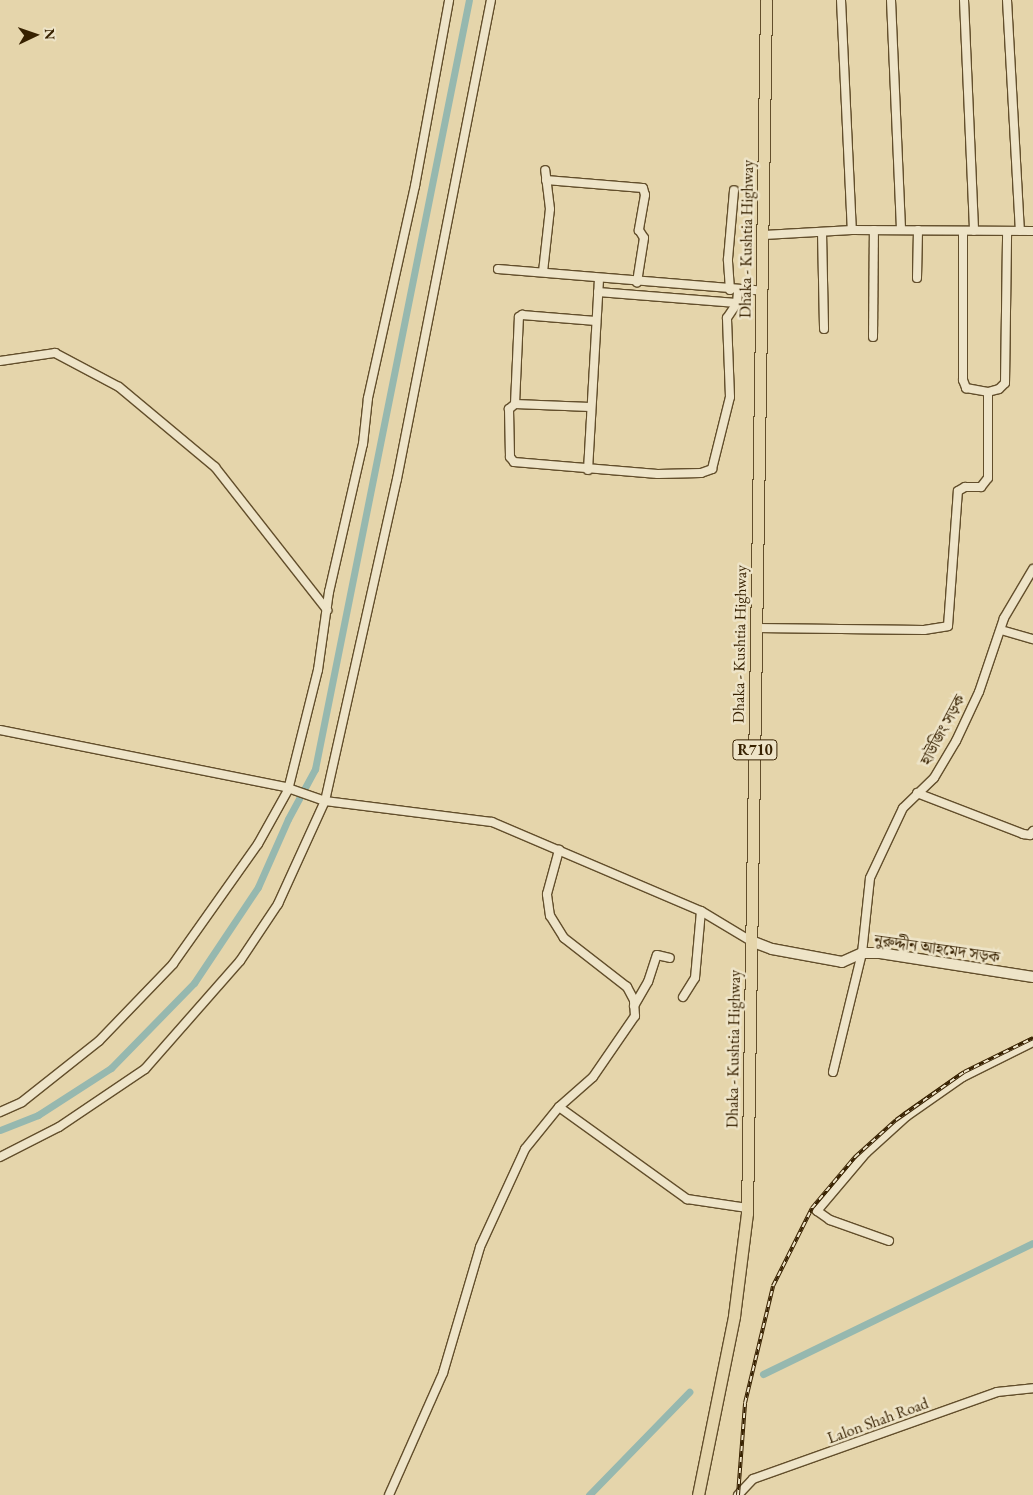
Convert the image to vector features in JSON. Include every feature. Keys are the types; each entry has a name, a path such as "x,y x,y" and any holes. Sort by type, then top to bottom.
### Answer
{"main road":[{"name":"Dhaka - Kushtia Highway","path":"698,1495 734,1316 747,1208 764,235 766,0"},
{"name":"নুরুদ্দীন আহমেদ সড়ক","path":"751,941 772,949 842,962 862,953 880,953 1033,977"}],"street":[{"path":"0,1112 22,1102 99,1041 173,964 258,844 288,790 310,708 327,610 363,444 368,398 415,186 449,0"},
{"path":"0,1157 66,1123 145,1069 240,961 278,904 325,800 398,479 491,0"},
{"path":"841,0 852,230"},
{"path":"891,0 901,230"},
{"path":"964,0 974,231"},
{"path":"1007,0 1020,231"},
{"path":"543,272 550,209 545,170"},
{"path":"546,180 643,188 645,195 639,230 644,238 637,282"},
{"path":"590,407 515,404 509,409 510,458 514,462 588,470 658,474 701,473 712,469 730,397 727,318 737,303 728,259 734,190"},
{"path":"764,235 852,230 1033,231"},
{"path":"873,337 874,230"},
{"path":"918,230 918,278"},
{"path":"963,231 963,380 966,388 988,392 999,389 1005,383 1007,231"},
{"path":"822,232 824,329"},
{"path":"498,269 734,291 763,291"},
{"path":"588,470 590,407 599,278"},
{"path":"598,292 737,303"},
{"path":"515,404 519,317 522,315 596,321"},
{"path":"0,361 55,353 119,386 215,467 327,610"},
{"path":"757,628 924,630 948,626 958,491 964,487 981,487 988,478 988,392"},
{"name":"হাউজিং সড়ক","path":"833,1072 862,953 870,878 889,832 903,808 916,793 934,778 956,741 979,692 1004,618 1033,569"},
{"path":"1001,630 1033,639"},
{"path":"0,730 288,790 325,800 492,822 701,912 751,941"},
{"path":"916,793 1023,834 1030,835 1033,831"},
{"path":"389,1495 443,1373 480,1247 525,1149 559,1108 593,1077 611,1054 635,1016 634,1006 627,987 564,938 550,916 547,894 560,850"},
{"path":"683,998 696,972 701,912"},
{"path":"634,1006 648,982 657,955 670,958"},
{"path":"889,1241 830,1220 817,1211 866,1152 907,1116 963,1077 1033,1042"},
{"path":"559,1108 687,1199 747,1208"},
{"name":"Lalon Shah Road","path":"738,1495 753,1479 997,1392 1033,1388"}],"waterway":[{"path":"0,1130 38,1115 111,1068 194,983 258,887 288,819 315,769 469,0"},
{"path":"763,1374 1033,1243"},
{"path":"589,1495 689,1392"}],"railway":[{"path":"738,1495 745,1403 773,1286 812,1208 855,1157 896,1120 964,1072 1033,1038"}]}
